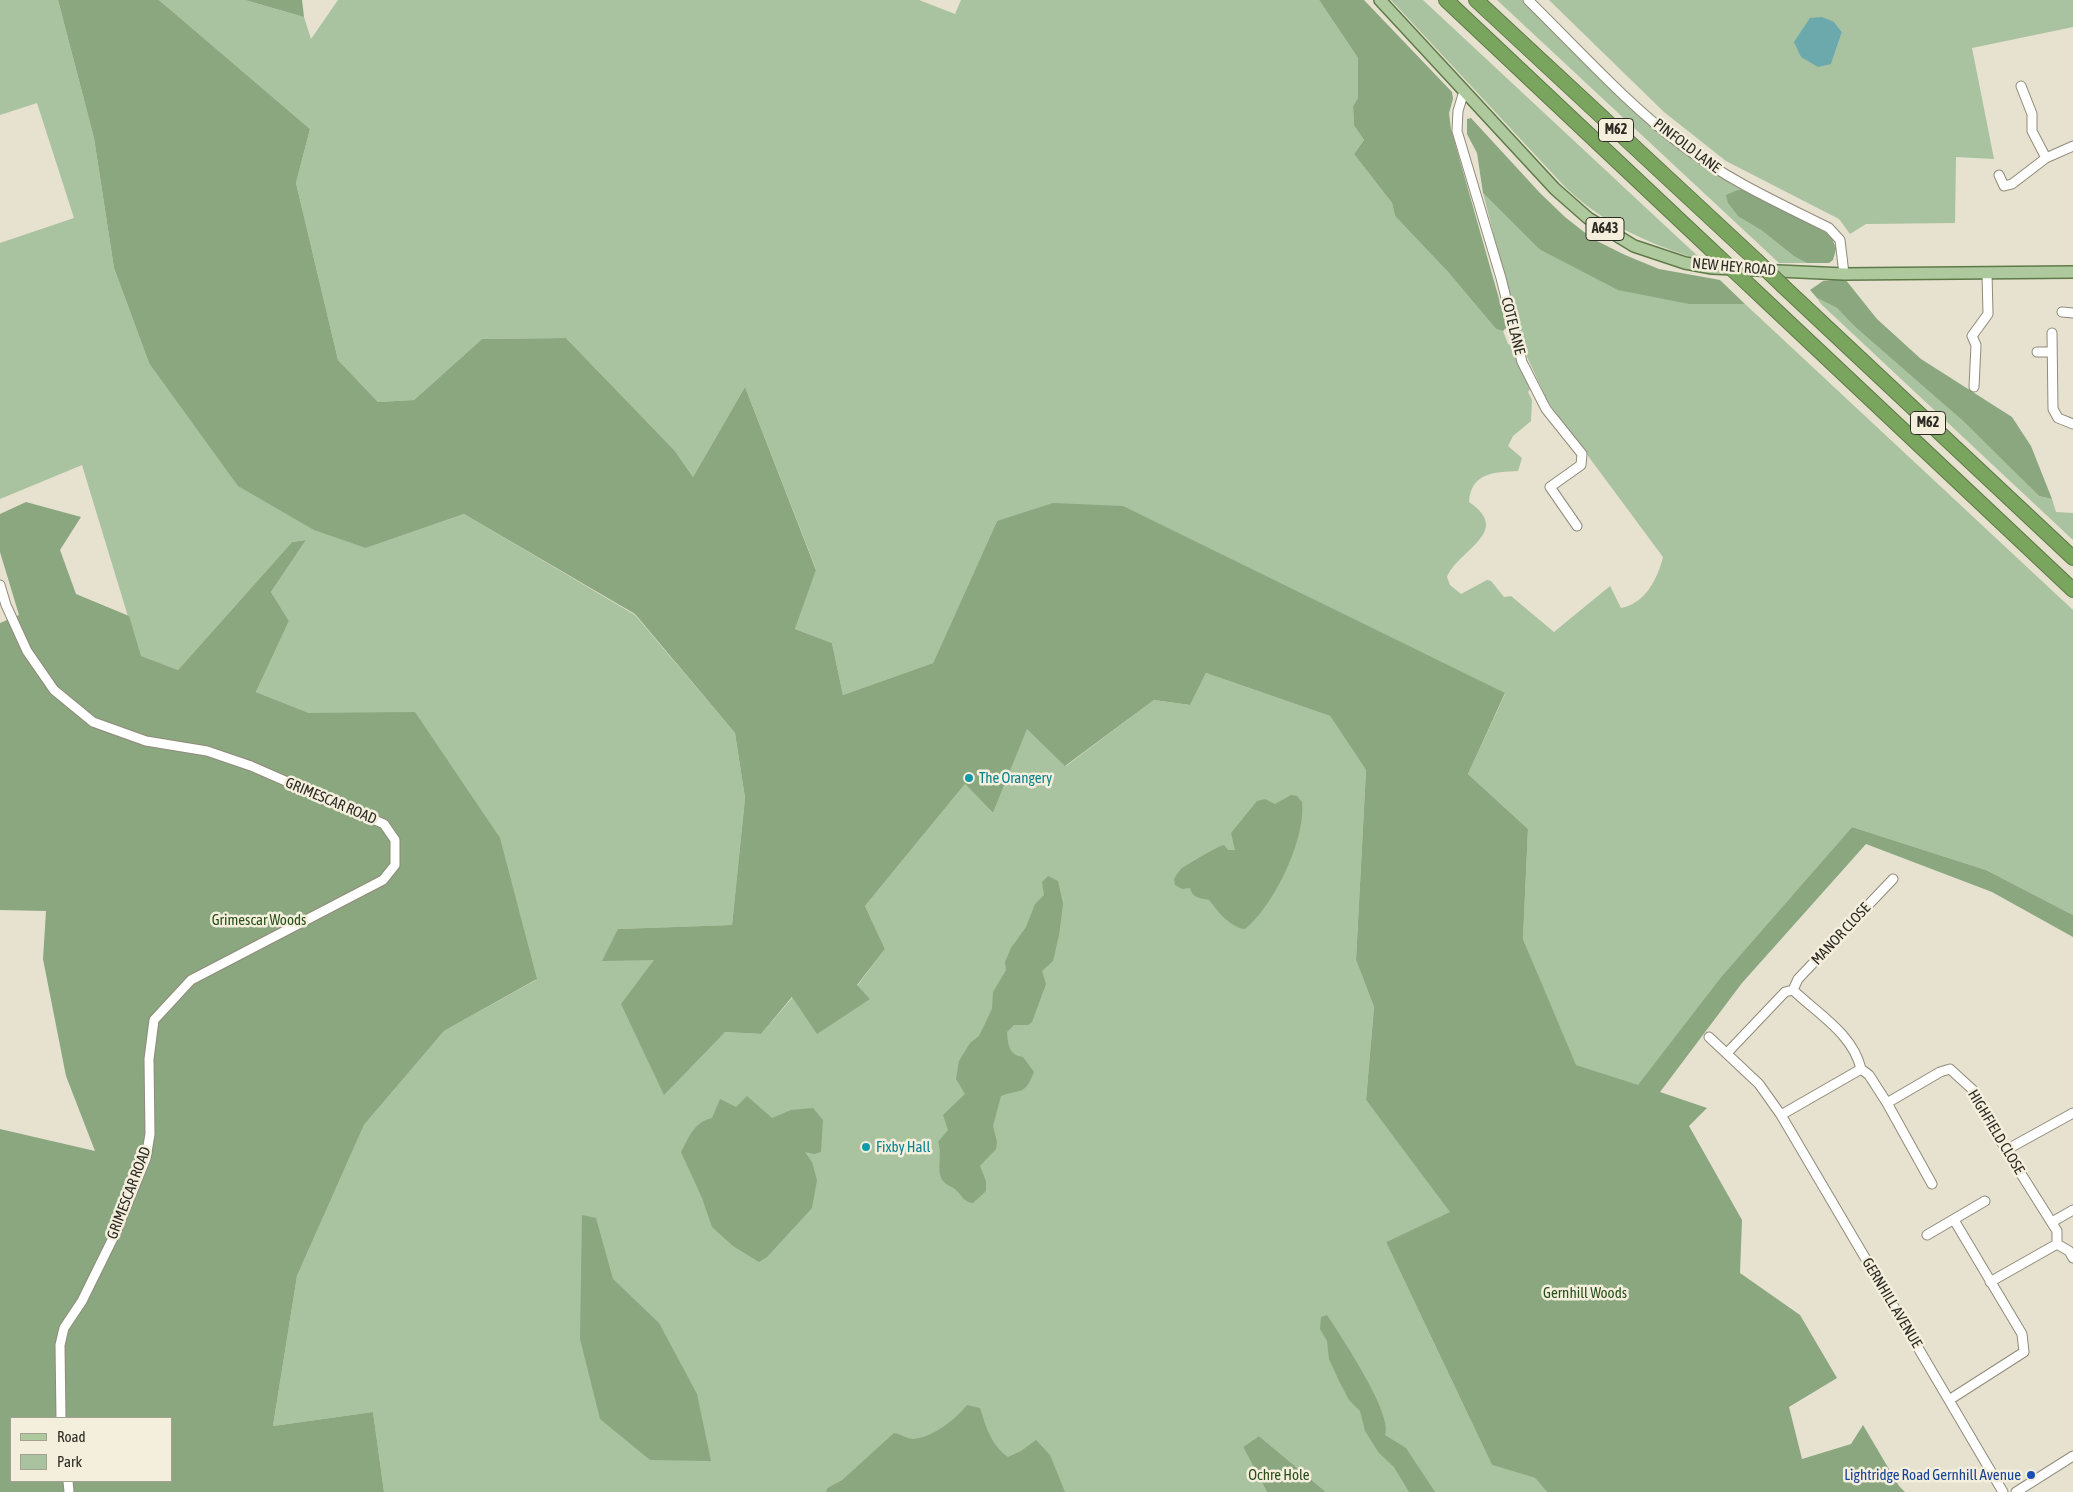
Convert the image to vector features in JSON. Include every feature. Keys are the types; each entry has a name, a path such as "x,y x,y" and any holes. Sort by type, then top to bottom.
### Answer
{"highway":[{"name":"M62","path":"1446,0 2073,590"},
{"name":"M62","path":"1476,0 2073,558"}],"main road":[{"name":"NEW HEY ROAD","path":"1380,0 1567,200 1588,218 1634,246 1685,263 1712,268 1844,274 2073,272"}],"street":[{"name":"PINFOLD LANE","path":"1528,0 1643,113 1682,146 1720,172 1829,228 1836,234 1842,247 1844,274"},
{"path":"2022,86 2032,114 2032,131 2046,158"},
{"name":"COTE LANE","path":"1464,91 1458,111 1457,131 1501,278 1522,362 1546,409 1582,454 1581,465 1550,487 1577,526"},
{"path":"1999,175 2004,186 2012,184 2046,158 2073,146"},
{"path":"1974,387 1976,345 1972,336 1988,314 1987,273"},
{"path":"2062,312 2073,312"},
{"path":"2052,332 2053,409 2058,418 2073,424"},
{"path":"2037,352 2052,352"},
{"name":"GRIMESCAR ROAD","path":"0,585 6,605 27,651 54,690 93,722 146,741 207,751 252,766 384,824 395,840 395,865 383,880 191,980 154,1020 149,1059 150,1134 146,1158 116,1232 82,1301 64,1328 60,1345 61,1417"},
{"name":"MANOR CLOSE","path":"1727,1054 1785,992 1793,990 1798,980 1893,879"},
{"path":"1793,990 1844,1036 1857,1054 1861,1069 1869,1075 1887,1103 1932,1184"},
{"name":"GERNHILL AVENUE","path":"1709,1038 1759,1084 1781,1115 2003,1492"},
{"name":"HIGHFIELD CLOSE","path":"1887,1103 1950,1068 1973,1090 2006,1150 2057,1231 2057,1244"},
{"path":"1781,1115 1861,1069"},
{"path":"2006,1150 2073,1113"},
{"path":"1927,1235 1985,1202"},
{"path":"2052,1222 2073,1210"},
{"path":"1950,1400 2024,1352 2022,1334 1954,1220"},
{"path":"1990,1282 2057,1244 2069,1250 2073,1258"},
{"path":"2016,1492 2073,1456"}],"green space":[{"path":"0,0 58,0 94,138 114,268 149,363 366,548 464,514 635,615 735,733 745,798 732,925 618,929 654,960 725,1032 761,1034 793,997 870,999 857,986 885,949 865,906 965,784 993,813 1027,728 1066,766 1154,700 1190,705 1206,673 1330,716 1366,770 1356,960 1374,1007 1366,1100 1451,1212 1386,1242 1492,1465 1535,1478 1547,1492 1326,1492 1259,1436 1243,1447 1267,1492 978,1492 931,1481 895,1433 842,1480 827,1488 826,1492 384,1492 373,1412 273,1426 297,1276 364,1125 444,1031 536,980 415,713 309,713 256,692 289,621 271,592 306,540 292,542 178,670 140,656 82,465 0,499 0,243 74,218 37,103 0,115"},
{"name":"Gernhill Woods","path":"58,0 159,0 310,129 296,183 338,360 378,402 414,400 482,339 566,338 675,451 693,477 745,387 816,570 795,629 832,643 843,695 933,663 997,521 1053,503 1123,506 1505,693 1468,774 1528,829 1523,939 1576,1065 1638,1085 1721,977 1852,827 1986,870 2073,915 2073,937 1992,892 1866,844 1742,983 1660,1092 1707,1108 1689,1126 1742,1220 1740,1273 1800,1315 1837,1378 1789,1407 1802,1459 1851,1444 1863,1425 1899,1486 1905,1492 1547,1492 1535,1478 1492,1465 1386,1242 1450,1212 1366,1100 1374,1007 1356,960 1366,770 1330,716 1206,673 1190,705 1154,700 1065,766 1027,729 993,813 965,784 865,906 885,949 857,985 870,999 817,1034 792,997 761,1034 725,1032 664,1095 621,1004 654,960 602,961 618,929 732,925 745,798 735,733 635,614 464,514 366,548 314,530 238,486 149,363 114,268 94,138"},
{"path":"159,0 245,0 304,17 311,39 338,0 919,0 955,14 961,0 1319,0 1358,58 1358,98 1353,106 1354,124 1364,140 1354,154 1392,203 1395,216 1448,272 1496,329 1503,331 1530,389 1528,392 1532,400 1531,421 1513,436 1508,446 1522,458 1518,471 1500,472 1485,476 1474,485 1469,502 1481,513 1486,522 1485,532 1453,567 1447,577 1450,585 1461,594 1487,580 1491,581 1504,597 1511,596 1554,632 1610,586 1621,608 1637,601 1644,596 1654,581 1663,557 1548,402 1522,346 1483,193 1539,249 1689,304 1745,304 2073,610 2073,915 1986,870 1852,827 1721,977 1638,1086 1575,1065 1523,939 1528,829 1468,774 1505,694 997,521 933,663 843,695 832,643 795,629 816,569 745,387 693,477 675,451 566,338 482,339 414,400 378,402 338,360 296,183 310,129"},
{"path":"245,0 302,0 304,17"},
{"path":"1319,0 1364,0 1452,92 1453,99 1449,113 1451,129 1507,327 1503,331 1496,329 1448,272 1395,216 1392,203 1354,154 1364,140 1354,125 1353,106 1358,98 1358,58"},
{"path":"1391,0 1423,0 1703,261 1630,232 1597,213 1581,201 1565,187"},
{"path":"1497,0 1522,0 1655,128 1684,151 1746,190 1739,217 1761,230 1795,257 1807,263 1779,263"},
{"path":"1549,0 2073,0 2073,27 1972,48 1994,159 1956,157 1955,223 1866,224 1850,234 1839,219 1726,161 1664,112","holes":["1834,22 1842,32 1831,64"]},
{"path":"1471,118 1540,193 1565,217 1593,239 1659,269 1720,280 1745,304 1689,304 1618,290 1539,249 1483,193 1477,153 1467,134 1467,119"},
{"path":"1738,190 1746,190 1831,235 1836,249 1833,260 1829,263 1807,263 1795,257 1761,230 1739,217 1728,203 1726,195"},
{"path":"1845,279 1877,319 1921,359 2012,417 2031,446 2052,499 2039,496 1963,421 1854,326 1837,308 1817,298 1810,290 1823,281"},
{"path":"1817,298 1837,308 1854,326 1963,421 2039,496 2052,499 2056,512 2073,513 2073,540 1821,304"},
{"name":"Grimescar Woods","path":"26,502 81,517 60,550 76,594 129,616 141,656 178,670 292,542 306,540 271,592 289,621 256,692 309,713 415,712 500,838 537,979 444,1031 364,1125 297,1276 273,1426 373,1412 384,1492 0,1492 0,1129 95,1151 66,1076 43,959 46,911 0,910 0,623 19,615 0,552 0,514"},
{"path":"1291,795 1297,796 1302,802 1299,834 1293,852 1286,871 1267,905 1245,929 1229,922 1209,900 1195,896 1190,888 1182,889 1175,885 1174,879 1180,870 1216,848 1224,845 1228,850 1235,850 1231,833 1257,801 1265,799 1275,804"},
{"path":"1048,876 1058,881 1063,904 1053,961 1042,971 1046,984 1032,1022 1028,1025 1014,1025 1007,1032 1012,1052 1023,1057 1034,1072 1031,1080 1024,1088 1001,1096 993,1126 997,1142 996,1149 980,1166 986,1181 986,1191 973,1203 968,1202 941,1178 938,1142 948,1130 943,1115 965,1094 956,1079 959,1061 970,1043 979,1036 992,1009 993,992 1006,970 1005,962 1011,948 1026,927 1035,904 1044,895 1042,882"},
{"path":"747,1096 772,1118 791,1110 813,1108 823,1120 821,1152 814,1154 805,1152 812,1162 817,1180 812,1208 767,1257 759,1262 733,1246 712,1227 702,1198 681,1152 696,1127 712,1118 720,1099 736,1107"},
{"path":"582,1215 596,1218 613,1279 659,1323 697,1394 711,1461 650,1460 600,1419 580,1339"},
{"path":"1327,1315 1374,1394 1386,1425 1385,1435 1406,1448 1435,1492 1409,1492 1394,1467 1379,1453 1365,1431 1360,1411 1349,1400 1329,1359 1327,1341 1320,1329 1321,1317"},
{"path":"967,1405 980,1408 993,1441 1008,1457 1021,1451 1036,1440 1050,1455 1065,1492 826,1492 827,1488 842,1480 894,1433 913,1439 928,1435 950,1422"},
{"name":"Ochre Hole","path":"1259,1436 1326,1492 1267,1492 1243,1447"}],"water":[{"path":"1822,17 1834,22 1842,32 1831,64 1818,67 1801,57 1794,42 1810,18"}],"place":[{"name":"The Orangery","path":"969,778"},
{"name":"Fixby Hall","path":"866,1147"},
{"name":"Lightridge Road Gernhill Avenue","path":"2031,1475"}]}
